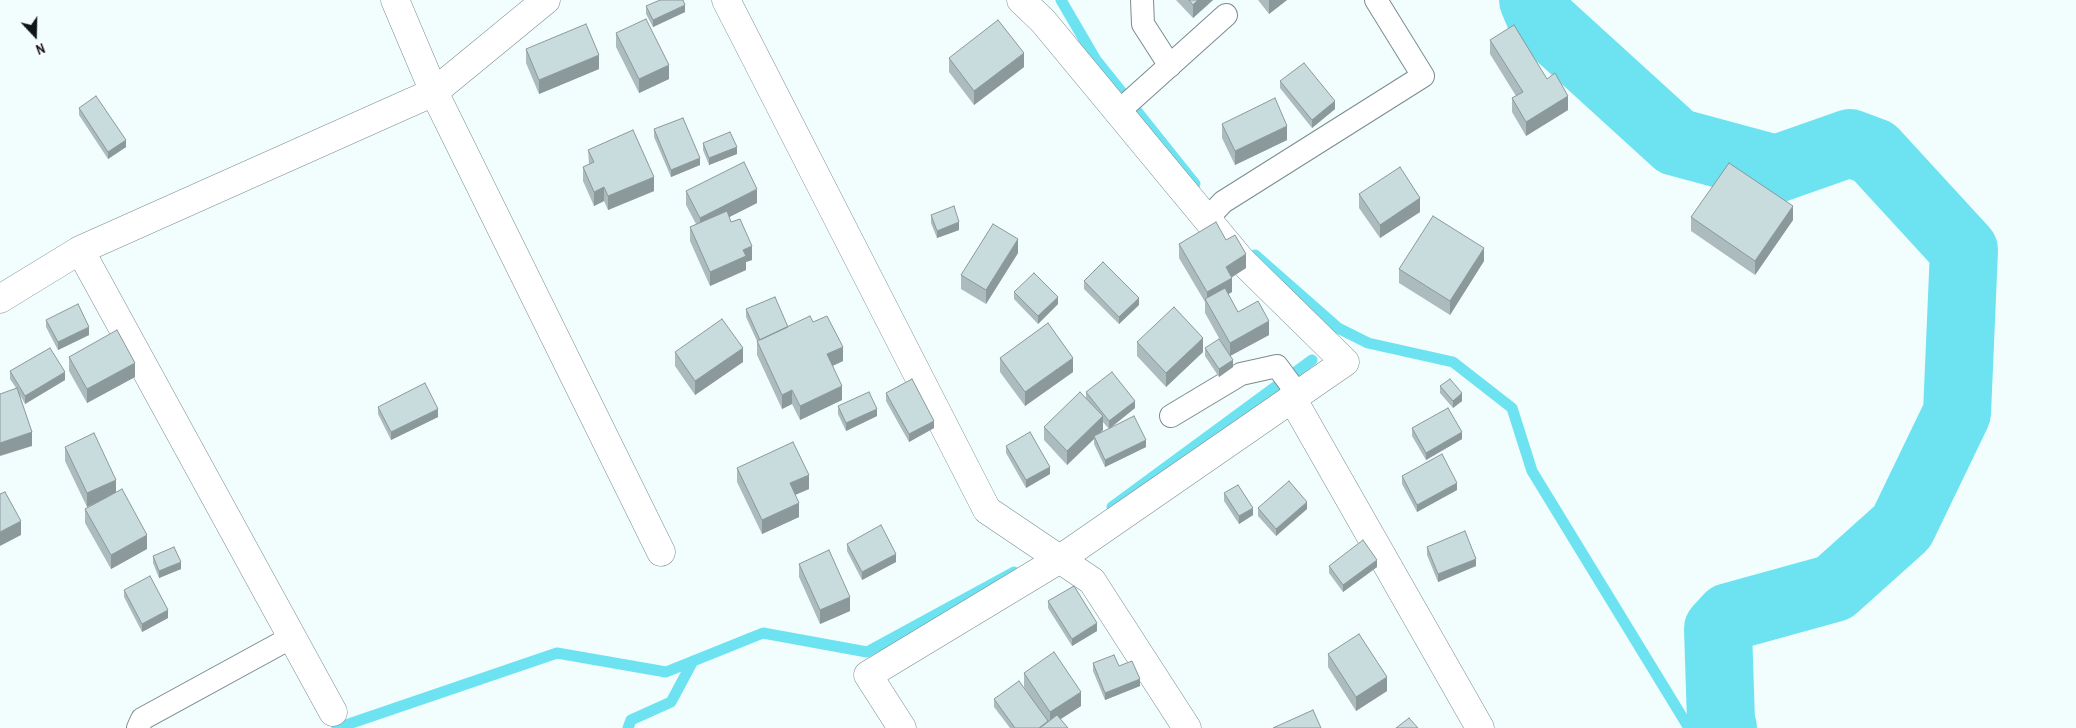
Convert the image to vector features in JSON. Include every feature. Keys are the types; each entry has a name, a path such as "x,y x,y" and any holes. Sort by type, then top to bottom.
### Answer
{"street":[{"path":"395,0 434,92 661,552"},
{"path":"0,299 80,250 434,92 546,0"},
{"path":"726,0 987,510 1092,581 1187,728"},
{"path":"902,728 868,675 1060,559 1291,392 1345,362 1240,259 1214,212 1126,105 1021,0"},
{"path":"80,250 333,712"},
{"path":"1291,392 1480,728"}],"lane":[{"path":"1142,0 1143,24 1170,66"},
{"path":"1214,212 1423,76 1376,0"},
{"path":"1126,105 1226,15"},
{"path":"1171,416 1242,374 1277,366 1291,392"},
{"path":"138,728 142,719 292,637"}],"building":[{"path":"660,0 683,0 685,5 653,20 646,6"},
{"path":"1189,0 1198,0 1193,5"},
{"path":"646,19 669,65 639,79 616,33"},
{"path":"998,20 1024,53 974,91 949,58"},
{"path":"586,24 599,55 539,80 526,49"},
{"path":"1514,25 1547,79 1555,73 1568,96 1526,122 1512,98 1523,92 1490,40"},
{"path":"1304,63 1335,101 1312,120 1280,81"},
{"path":"96,96 126,140 108,152 79,108"},
{"path":"1275,98 1287,126 1235,151 1222,124"},
{"path":"683,118 700,158 671,170 654,129"},
{"path":"633,130 654,177 608,196 604,187 594,192 583,167 594,162 588,150"},
{"path":"730,132 737,147 709,158 703,143"},
{"path":"744,162 757,189 700,218 686,191"},
{"path":"1729,163 1793,206 1755,261 1691,217"},
{"path":"1400,167 1420,198 1380,225 1359,194"},
{"path":"954,206 959,222 937,231 931,215"},
{"path":"727,211 731,222 740,219 752,246 743,250 746,256 710,272 690,227"},
{"path":"1433,216 1484,248 1450,301 1399,269"},
{"path":"1216,222 1226,240 1235,235 1246,254 1226,267 1232,278 1207,292 1179,244"},
{"path":"993,224 1018,239 986,290 961,275"},
{"path":"1103,262 1139,298 1119,317 1084,281"},
{"path":"1034,273 1058,297 1038,316 1014,292"},
{"path":"1225,288 1238,312 1258,301 1269,321 1230,343 1205,299"},
{"path":"775,297 788,327 760,340 746,309"},
{"path":"78,304 89,327 58,342 46,320"},
{"path":"1174,307 1203,338 1166,373 1137,342"},
{"path":"810,316 813,322 827,316 843,347 827,354 842,386 800,406 792,390 782,395 757,341"},
{"path":"722,319 743,348 695,381 675,352"},
{"path":"1048,323 1073,358 1025,392 1000,358"},
{"path":"117,330 135,363 87,389 69,357"},
{"path":"1219,339 1233,360 1219,369 1205,348"},
{"path":"50,348 65,372 25,396 10,371"},
{"path":"1112,372 1135,401 1109,421 1086,392"},
{"path":"912,379 934,421 909,434 886,393"},
{"path":"1450,379 1462,393 1453,401 1440,386"},
{"path":"425,383 438,409 391,432 378,407"},
{"path":"17,388 32,432 0,443 0,394"},
{"path":"869,392 877,409 846,423 838,406"},
{"path":"1080,392 1103,416 1067,451 1044,427"},
{"path":"1448,408 1462,432 1426,453 1412,428"},
{"path":"1134,416 1146,440 1105,460 1094,436"},
{"path":"1030,432 1050,467 1026,480 1006,446"},
{"path":"94,433 116,480 87,493 65,447"},
{"path":"793,442 809,475 790,483 799,503 762,520 737,468"},
{"path":"1442,454 1457,483 1417,505 1402,476"},
{"path":"1289,481 1307,502 1276,529 1258,508"},
{"path":"1238,485 1253,508 1239,516 1224,493"},
{"path":"122,489 147,535 111,555 85,509"},
{"path":"5,492 21,521 0,532 0,494"},
{"path":"881,525 896,554 862,572 847,544"},
{"path":"1465,531 1476,559 1438,574 1427,547"},
{"path":"1363,540 1377,560 1343,585 1329,566"},
{"path":"174,547 181,562 159,571 153,556"},
{"path":"829,550 850,597 820,610 799,564"},
{"path":"150,576 168,610 142,624 124,590"},
{"path":"1074,586 1097,623 1072,639 1048,601"},
{"path":"1359,634 1387,677 1356,697 1328,654"},
{"path":"1054,652 1081,692 1050,712 1024,673"},
{"path":"1114,655 1119,666 1132,661 1140,679 1105,693 1093,663"},
{"path":"1019,681 1048,721 1039,728 1015,728 994,699"},
{"path":"1313,710 1321,728 1273,728"},
{"path":"1057,715 1068,728 1040,728"},
{"path":"1409,718 1418,728 1396,728"}],"waterway":[{"path":"1061,0 1096,60 1195,184"},
{"path":"1533,0 1541,19 1676,142 1776,169 1850,143 1874,152 1964,250 1957,413 1902,527 1834,588 1729,617 1718,629 1721,721 1723,728"},
{"path":"1255,255 1338,328 1368,343 1453,362 1512,408 1532,471 1689,728"},
{"path":"1112,507 1312,360"},
{"path":"337,728 557,653 666,672 763,633 867,652 1014,572"},
{"path":"628,728 631,720 671,702 693,661"}]}
